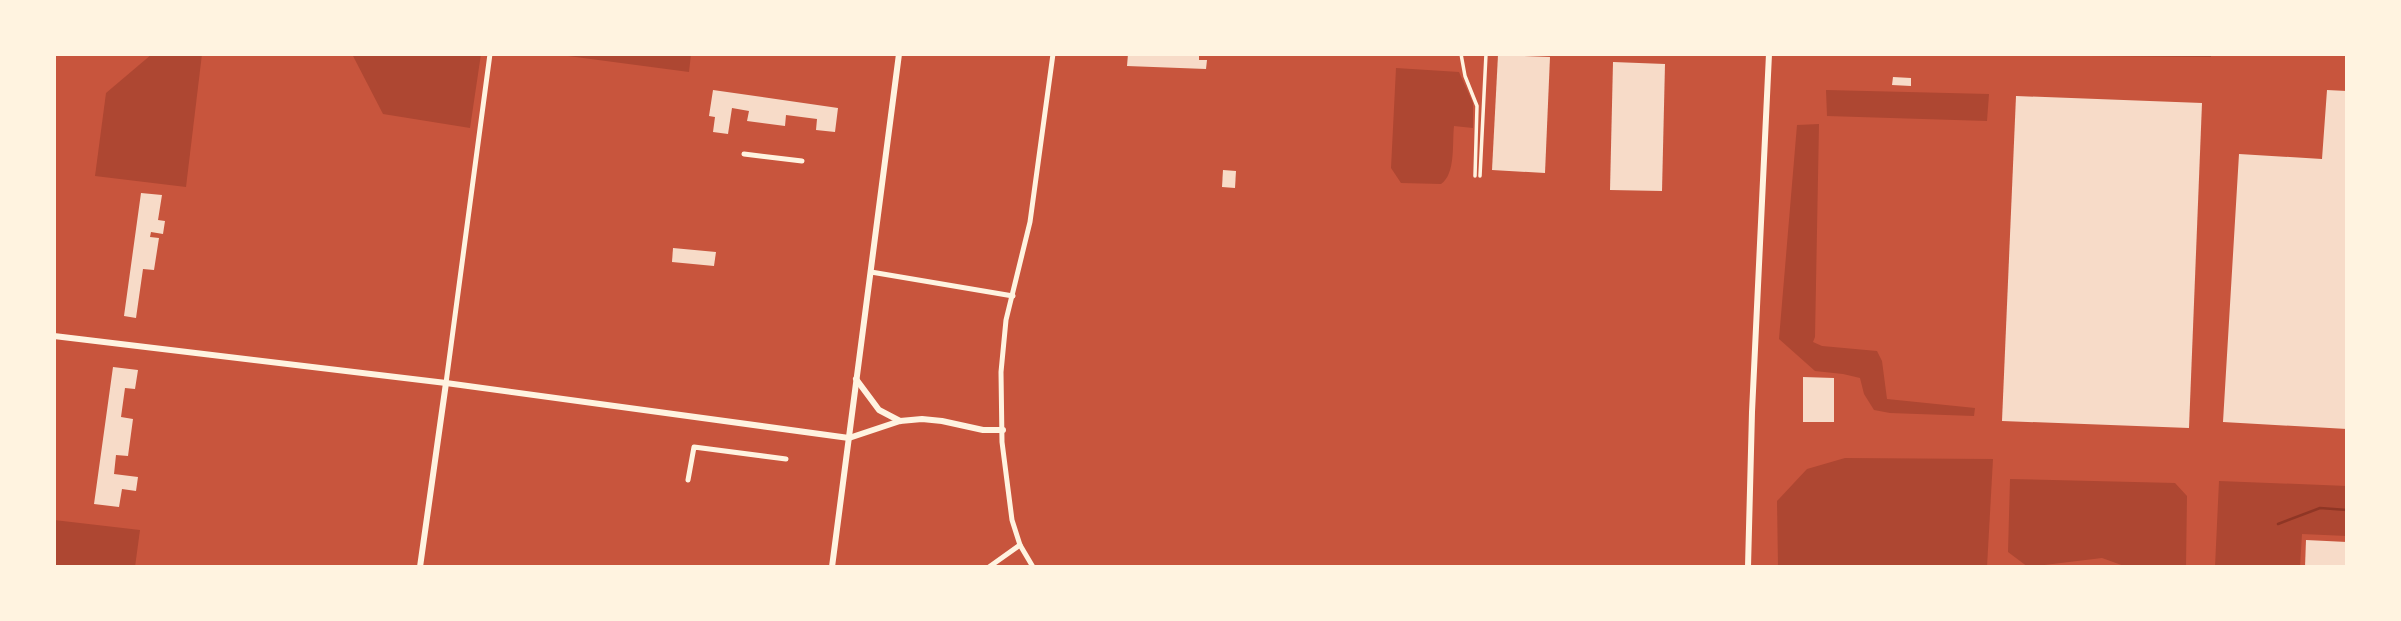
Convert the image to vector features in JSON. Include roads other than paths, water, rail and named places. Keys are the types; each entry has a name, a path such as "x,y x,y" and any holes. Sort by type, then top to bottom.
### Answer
{"street":[{"path":"420,567 490,54"},
{"path":"832,567 899,54"},
{"path":"1033,567 1020,545 1012,520 1002,442 1001,372 1006,320 1030,222 1053,54"},
{"path":"1461,54 1463,71 1477,106 1478,176 1486,54"},
{"path":"1748,567 1752,412 1769,54"},
{"path":"744,154 802,161"},
{"path":"871,272 1013,296"},
{"path":"54,337 446,383 849,438 900,421 931,420 983,430 1003,430"},
{"path":"856,379 879,410 900,421"},
{"path":"688,480 694,447 786,459"},
{"path":"989,567 1020,545"}],"waterway":[{"path":"2278,524 2320,508 2347,510"}]}
